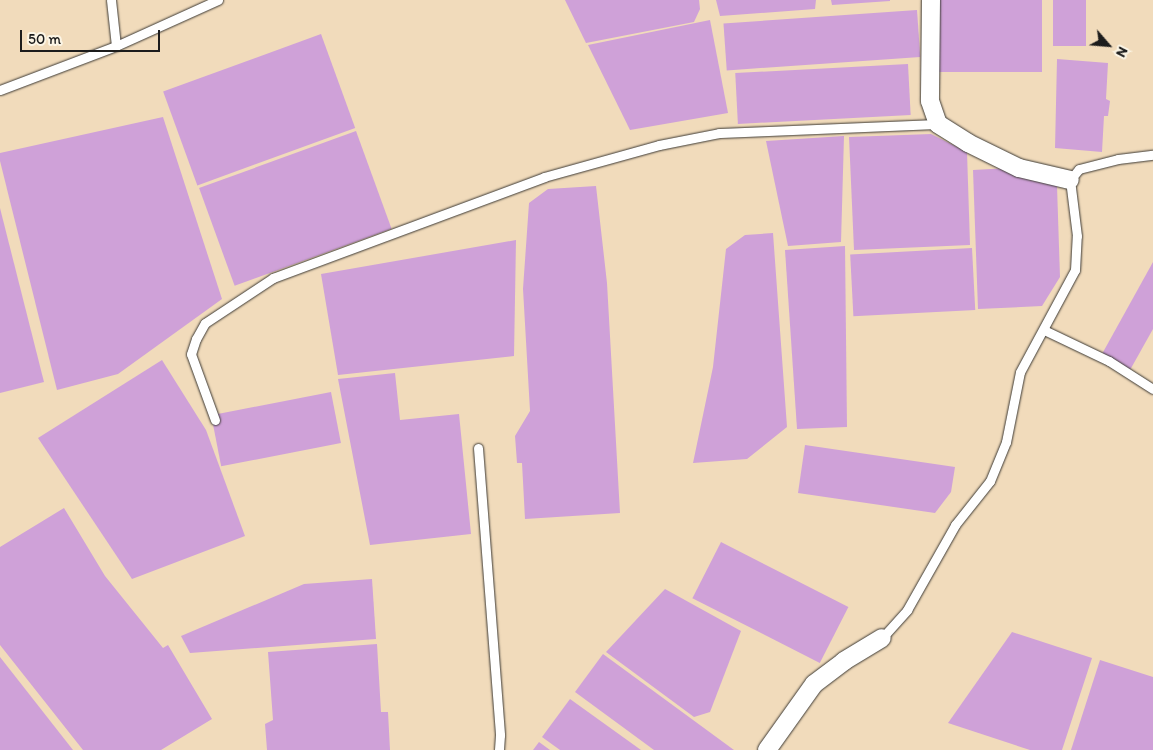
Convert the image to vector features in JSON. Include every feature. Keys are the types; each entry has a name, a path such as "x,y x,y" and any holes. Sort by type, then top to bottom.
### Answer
{"street":[{"path":"932,0 930,102 938,124 968,143 1019,168 1070,180"},
{"path":"767,750 814,684 844,661 882,638"}],"lane":[{"path":"111,0 116,46"},
{"path":"0,90 116,46 218,0"},
{"path":"215,420 191,354 196,339 205,323 273,278 544,177 659,145 720,133 938,124"},
{"path":"882,638 907,610 955,525 990,481 1006,442 1020,372 1044,330 1074,270 1077,236 1070,180 1079,169 1118,159 1153,155"},
{"path":"1044,330 1109,361 1153,389"},
{"path":"478,448 500,736 499,750"}],"building":[{"path":"565,0 699,0 700,9 694,22 586,43"},
{"path":"716,0 816,0 815,9 720,16"},
{"path":"831,0 890,0 890,1 832,5"},
{"path":"937,0 1042,0 1042,72 937,72"},
{"path":"1053,0 1086,0 1086,46 1053,46"},
{"path":"917,10 920,57 727,70 723,24"},
{"path":"710,20 728,113 630,130 588,45"},
{"path":"321,34 355,128 197,185 163,91"},
{"path":"1057,59 1108,63 1106,99 1110,101 1108,116 1104,116 1102,152 1055,148"},
{"path":"908,64 911,115 738,124 735,73"},
{"path":"163,117 222,299 118,374 57,390 0,161 0,153"},
{"path":"356,131 392,229 235,286 199,188"},
{"path":"931,134 967,152 970,245 854,250 849,137"},
{"path":"844,136 841,242 788,246 766,141"},
{"path":"1010,168 1057,186 1060,277 1042,306 978,309 973,170"},
{"path":"596,186 607,283 620,513 525,519 522,463 517,463 515,436 530,411 523,289 529,203 548,189"},
{"path":"0,208 44,382 0,393"},
{"path":"773,233 787,427 747,459 693,463 713,367 726,249 745,235"},
{"path":"516,240 514,356 338,375 321,274"},
{"path":"845,246 847,427 797,429 785,250"},
{"path":"972,248 975,310 853,316 850,254"},
{"path":"1153,262 1153,329 1130,370 1102,354"},
{"path":"162,360 206,430 245,536 132,579 38,438"},
{"path":"395,373 400,420 459,414 471,534 370,545 338,379"},
{"path":"331,392 341,443 221,466 211,415"},
{"path":"805,445 955,467 951,492 935,513 798,493"},
{"path":"64,508 105,576 163,648 168,645 212,719 161,750 83,750 0,645 0,547"},
{"path":"721,542 848,607 820,663 692,598"},
{"path":"372,579 376,639 190,653 181,636 304,584"},
{"path":"665,589 741,631 710,712 694,717 606,652"},
{"path":"1012,632 1092,658 1062,750 1030,750 948,723"},
{"path":"377,644 381,712 388,712 390,750 267,750 265,724 273,720 268,652"},
{"path":"603,654 734,750 654,750 575,692"},
{"path":"0,657 73,750 0,750"},
{"path":"1100,660 1153,677 1153,750 1071,750"},
{"path":"570,699 641,750 560,750 542,737"},
{"path":"539,742 550,750 533,750"}]}
